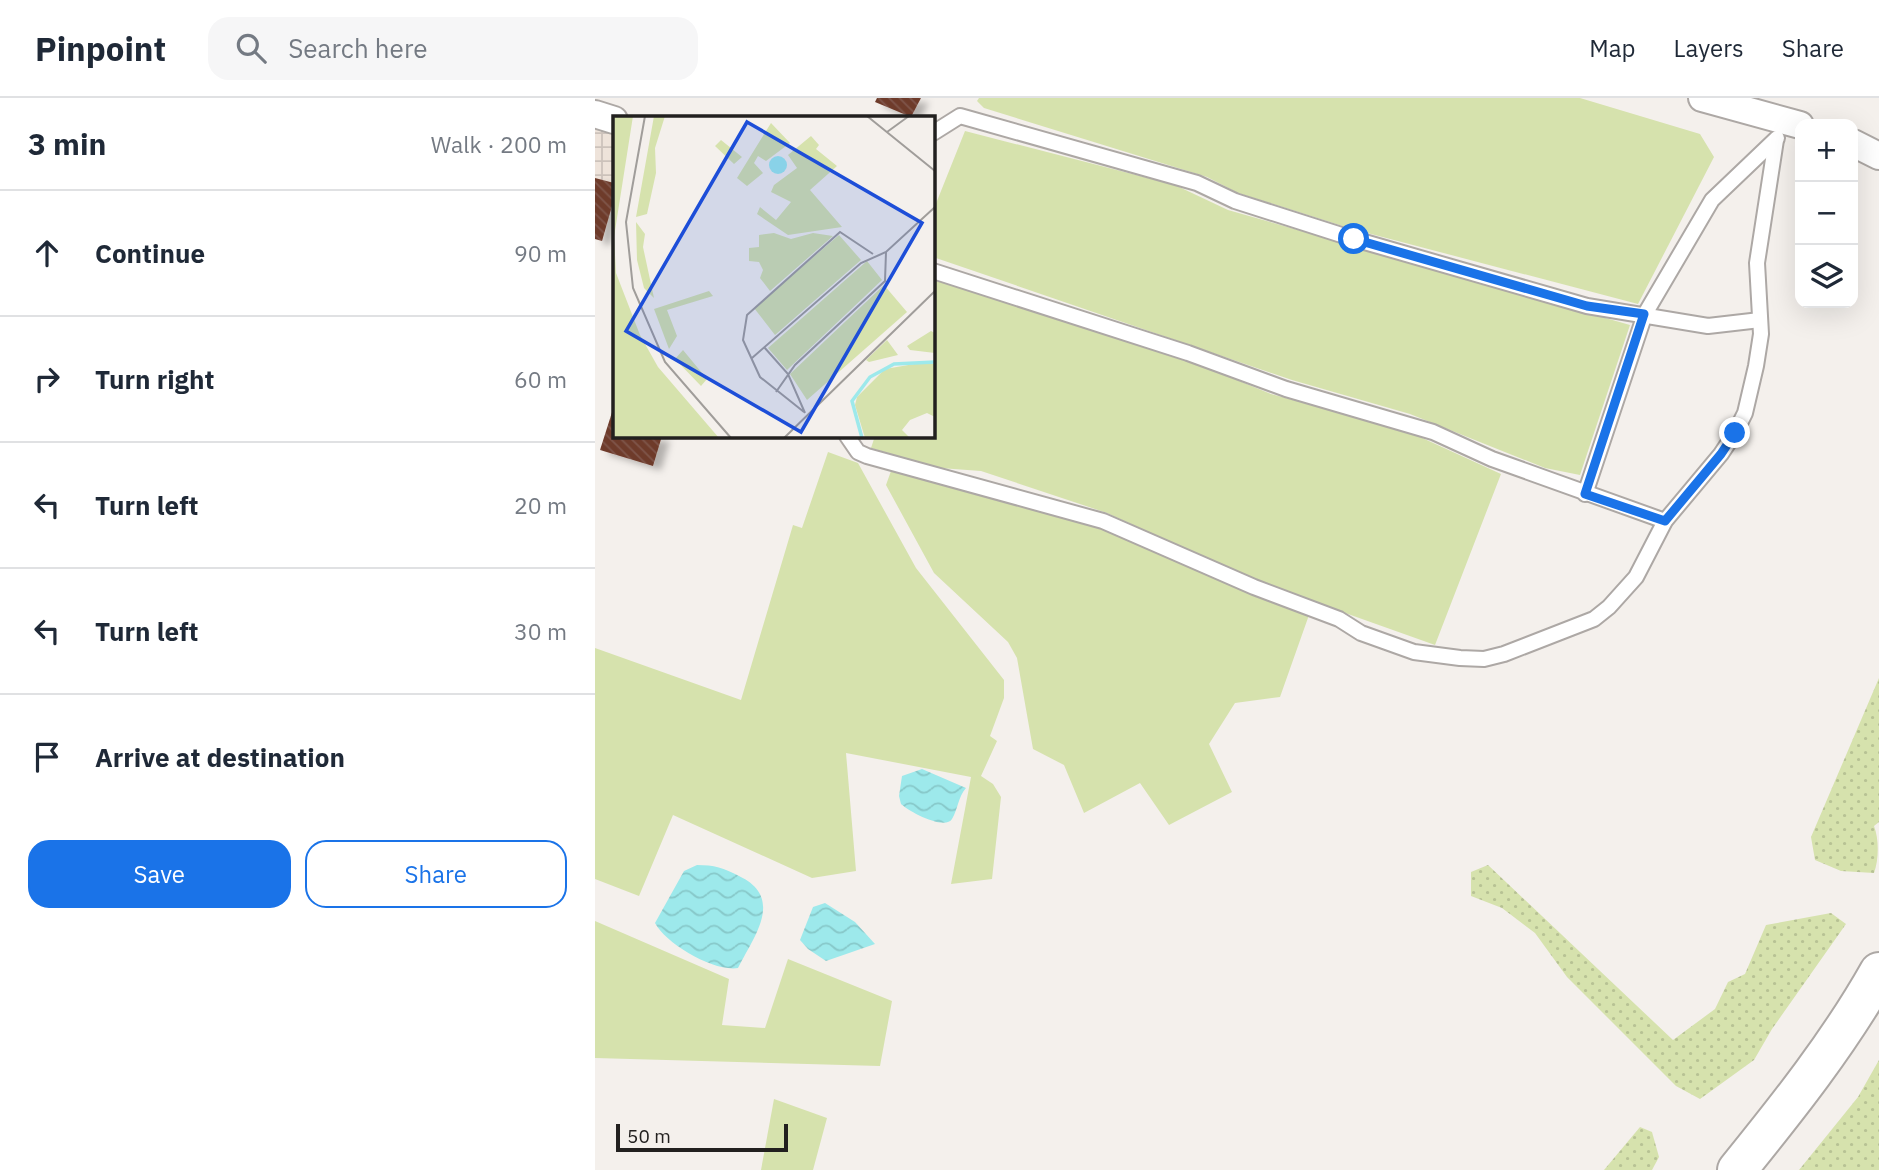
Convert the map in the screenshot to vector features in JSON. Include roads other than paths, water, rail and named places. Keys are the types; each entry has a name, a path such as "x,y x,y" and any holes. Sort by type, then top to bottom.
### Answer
{"main road":[{"path":"1737,1170 1800,1093 1860,1005 1879,972"}],"street":[{"path":"1702,98 1786,129"},
{"path":"595,114 613,120"},
{"path":"1858,146 1879,156"}],"lane":[{"path":"935,132 960,116 1198,183 1235,201 1354,239 1587,306 1708,326 1760,320"},
{"path":"1585,494 1644,314 1712,200 1786,129"},
{"path":"848,438 852,446 867,456 1092,517 1254,587 1339,619 1361,633 1414,652 1484,659 1504,654 1594,619 1609,607 1636,577 1665,521 1721,454 1745,413 1756,366 1760,320 1757,263 1786,129"},
{"path":"935,272 1188,353 1286,389 1433,432 1492,459 1665,521"}],"water":[{"path":"922,769 966,788 952,819 948,822 927,819 901,804 899,796 902,776"},
{"path":"697,865 714,866 734,873 753,885 761,895 762,918 738,968 716,966 692,955 669,939 655,923 684,871"},
{"path":"825,903 855,922 875,944 826,961 808,949 800,940 813,907"}]}
